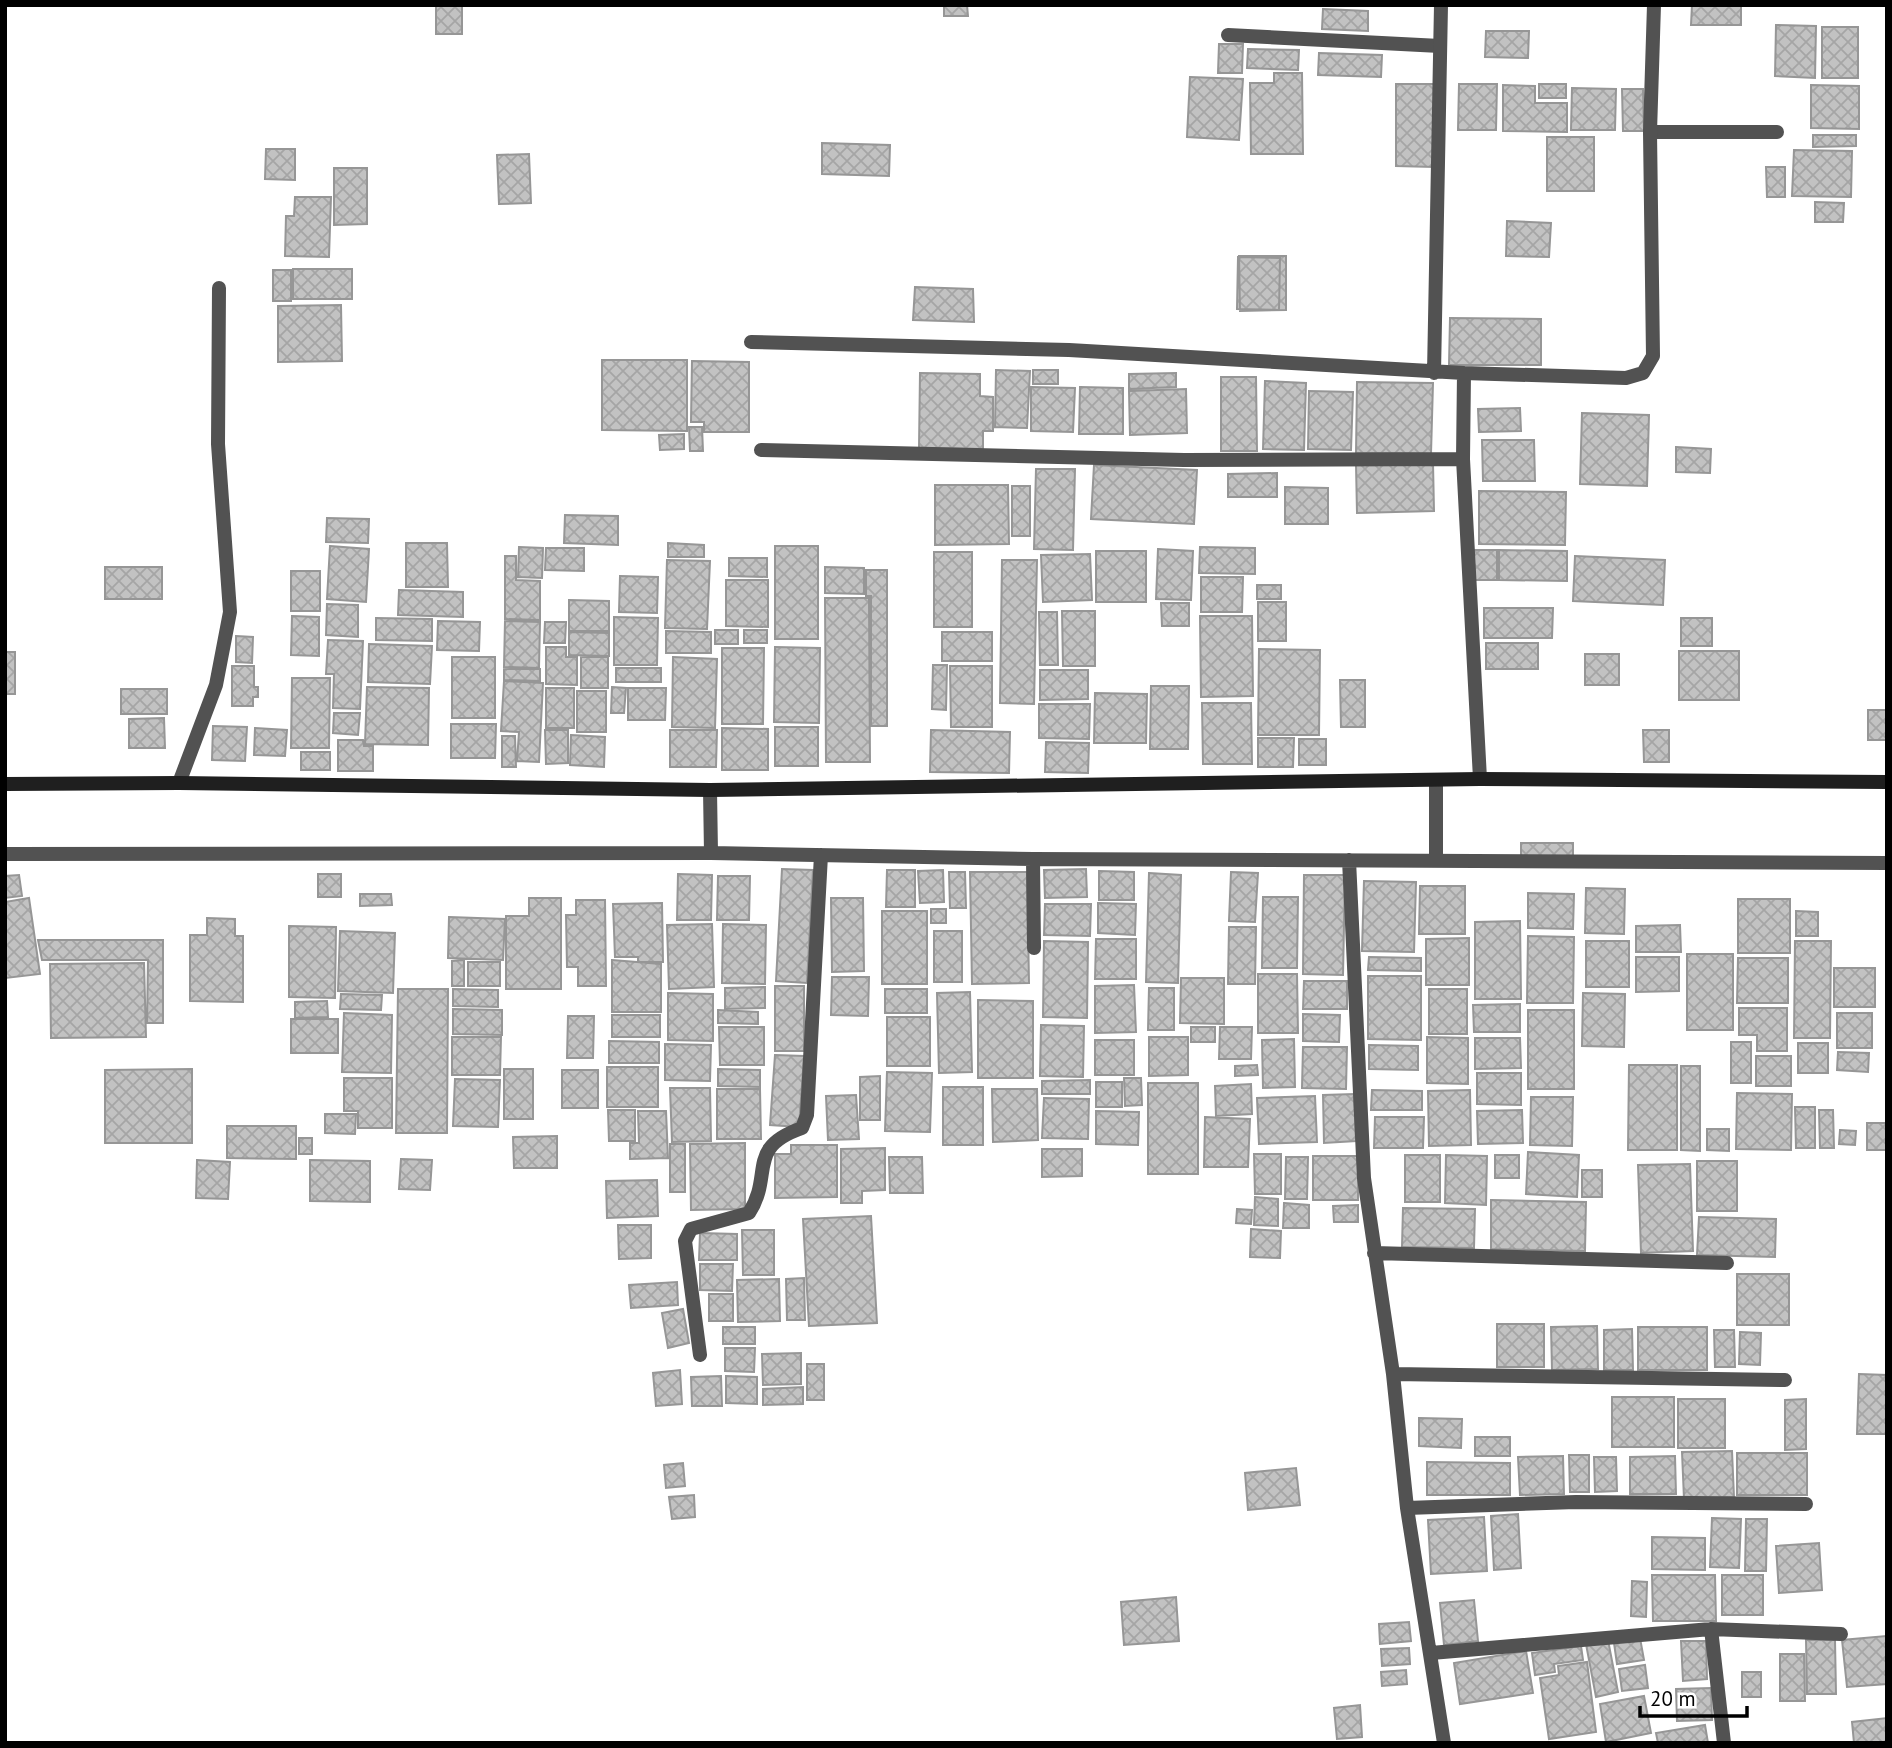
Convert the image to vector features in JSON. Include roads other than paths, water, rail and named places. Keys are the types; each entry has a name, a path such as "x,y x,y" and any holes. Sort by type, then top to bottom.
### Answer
{"street":[{"path":"1434,373 1441,5"},
{"path":"751,342 1069,350 1434,373 1626,378 1643,373 1653,356 1650,132 1654,5"},
{"path":"1228,35 1440,46"},
{"path":"1650,132 1777,132"},
{"path":"179,783 216,685 230,612 218,444 219,288"},
{"path":"1464,373 1463,459 1480,779"},
{"path":"761,450 1142,459 1463,459"},
{"path":"5,785 179,783 710,790 1480,779 1887,782"},
{"path":"1436,781 1436,854"},
{"path":"710,790 711,846"},
{"path":"5,855 711,846 821,855 1033,859 1349,860 1436,854 1887,863"},
{"path":"700,1355 685,1241 691,1230 749,1213 760,1196 766,1149 776,1139 802,1128 807,1115 821,855"},
{"path":"1033,859 1034,948"},
{"path":"1349,860 1364,1178 1394,1374 1407,1508 1444,1743"},
{"path":"1374,1253 1727,1263"},
{"path":"1394,1374 1786,1380"},
{"path":"1407,1508 1576,1502 1806,1504"},
{"path":"1431,1653 1711,1629 1841,1634"},
{"path":"1711,1629 1724,1743"}]}
